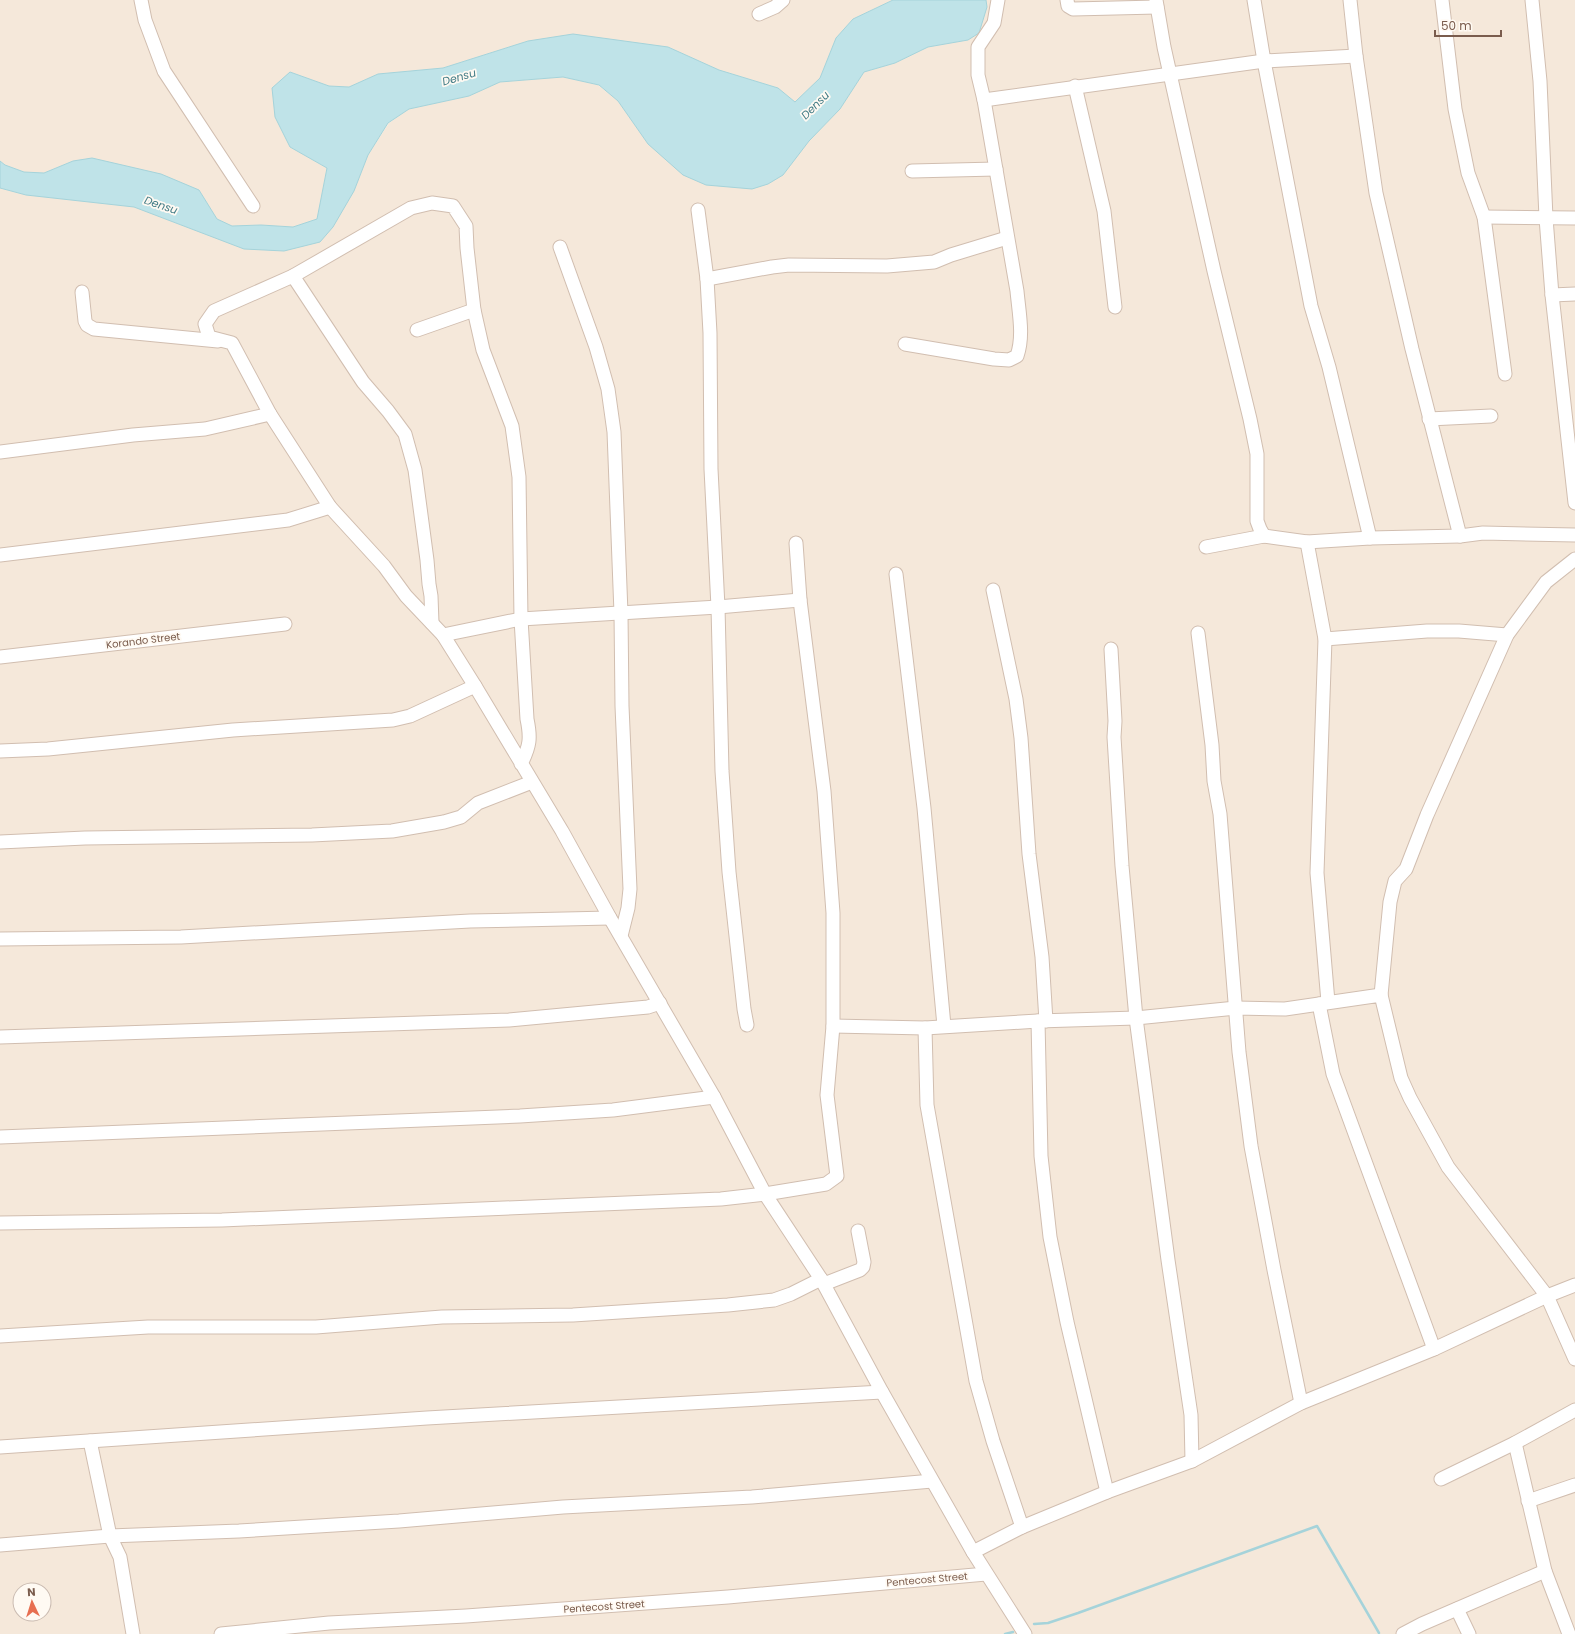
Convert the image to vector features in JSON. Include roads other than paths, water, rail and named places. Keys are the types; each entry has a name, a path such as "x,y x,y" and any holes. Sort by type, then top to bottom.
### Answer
{"street":[{"path":"142,0 145,20 164,71 253,206"},
{"path":"759,14 775,7 783,0"},
{"path":"905,344 994,359 1009,360 1017,356 1021,340 1017,291 984,100 978,75 978,47 994,23 998,0"},
{"path":"1067,0 1068,6 1073,9 1156,3 1164,47 1214,271 1250,419 1257,454 1257,521 1264,536"},
{"path":"1254,0 1264,61 1311,306 1329,367 1370,538"},
{"path":"1350,0 1356,56 1376,193 1429,419 1460,536"},
{"path":"1442,0 1455,109 1469,178 1484,217 1505,374"},
{"path":"1532,0 1540,80 1546,218 1552,295 1570,408 1575,503"},
{"path":"984,100 1075,86 1264,61 1356,56"},
{"path":"1075,86 1104,211 1115,307"},
{"path":"912,171 996,169"},
{"path":"521,764 528,751 530,741 521,619 519,477 512,426 483,350 474,310 466,226 453,206 442,203 432,203 411,208 293,276 214,310 205,324 209,337 232,343 270,414 330,507 384,566 406,596 443,635 475,686 521,764 562,831 610,918 714,1097 765,1194 823,1282 932,1481 986,1574 1025,1634"},
{"path":"698,210 707,279 710,333 711,469 718,607 722,771 733,911 747,1025"},
{"path":"1484,217 1575,218"},
{"path":"707,279 789,265 887,266 934,262 1007,238"},
{"path":"560,247 596,347 608,389 614,432 621,613 622,706 630,890 628,908 621,936"},
{"path":"293,276 363,382 388,411 405,434 415,470 427,560 432,623"},
{"path":"82,292 85,321 87,325 94,329 232,343"},
{"path":"1552,295 1575,294"},
{"path":"418,330 474,310"},
{"path":"0,452 133,435 205,429 270,414"},
{"path":"1429,419 1490,416"},
{"path":"0,555 288,520 330,507"},
{"path":"1206,547 1264,536 1307,542 1370,538 1460,536 1483,532 1575,535"},
{"path":"1307,542 1325,639 1318,873 1324,1003 1333,1074 1434,1349"},
{"path":"0,1223 222,1220 700,1200 765,1194 826,1184 837,1176 827,1095 833,1026 833,913 824,791 800,600 796,543"},
{"path":"1575,559 1546,582 1507,635 1427,815 1406,869 1395,881 1390,902 1381,995 1402,1078 1410,1098 1448,1167 1547,1296 1575,1359"},
{"path":"896,574 924,808 944,1026"},
{"path":"994,590 1016,700 1029,854 1042,957 1041,1156 1050,1237 1067,1322 1107,1492"},
{"path":"443,635 521,619 718,607 800,600"},
{"name":"Korando Street","path":"0,657 285,624"},
{"path":"1325,639 1427,631 1458,631 1507,635"},
{"path":"1198,633 1212,745 1214,781 1220,814 1240,1059 1251,1146 1301,1403"},
{"path":"1111,649 1115,722 1114,737 1121,851 1136,1018 1168,1260 1191,1416 1192,1461"},
{"path":"0,751 48,749 233,730 393,720 410,716 475,686"},
{"path":"0,842 85,838 312,835 392,831 444,822 461,817 478,803 532,782"},
{"path":"0,938 181,937 470,921 610,918"},
{"path":"833,1026 925,1028 1042,1021 1136,1018 1236,1008 1285,1009 1381,995"},
{"path":"0,1037 510,1020 648,1007 660,1004"},
{"path":"925,1028 927,1105 976,1382 993,1442 1022,1527"},
{"path":"0,1138 520,1116 613,1110 714,1097"},
{"path":"0,1336 148,1327 316,1328 442,1317 573,1314 728,1305 774,1300 860,1270 863,1267 864,1262 858,1231"},
{"path":"973,1552 1022,1527 1107,1492 1192,1461 1301,1403 1434,1349 1547,1296 1575,1285"},
{"path":"0,1447 427,1418 882,1392"},
{"path":"1441,1479 1515,1443 1575,1410"},
{"path":"90,1441 110,1536 120,1557 133,1634"},
{"path":"1515,1443 1545,1571 1569,1634"},
{"path":"0,1545 110,1536 399,1521 563,1507 752,1497 932,1481"},
{"path":"1528,1501 1575,1485"},
{"path":"1403,1634 1545,1571"},
{"name":"Pentecost Street","path":"221,1634 329,1623 728,1598 986,1574"},
{"path":"1457,1609 1469,1634"}],"water":[{"name":"Densu","path":"893,0 986,0 987,7 979,33 968,40 928,47 895,63 864,72 840,109 809,141 783,175 768,184 752,189 706,185 683,175 648,144 618,101 599,85 563,77 500,82 469,96 409,109 388,123 368,155 354,191 333,227 320,242 284,251 244,249 134,207 26,195 0,188 0,161 5,165 24,172 44,173 73,161 92,158 161,174 199,190 217,219 232,226 261,225 293,227 317,219 327,168 290,147 275,117 272,88 290,72 329,86 349,87 378,74 443,68 528,41 573,34 668,47 719,70 778,88 795,102 820,78 836,38 853,19"}],"waterway":[{"path":"1034,1624 1048,1623 1078,1613 1317,1526 1379,1633"},
{"path":"1005,1634 1013,1632"}]}
